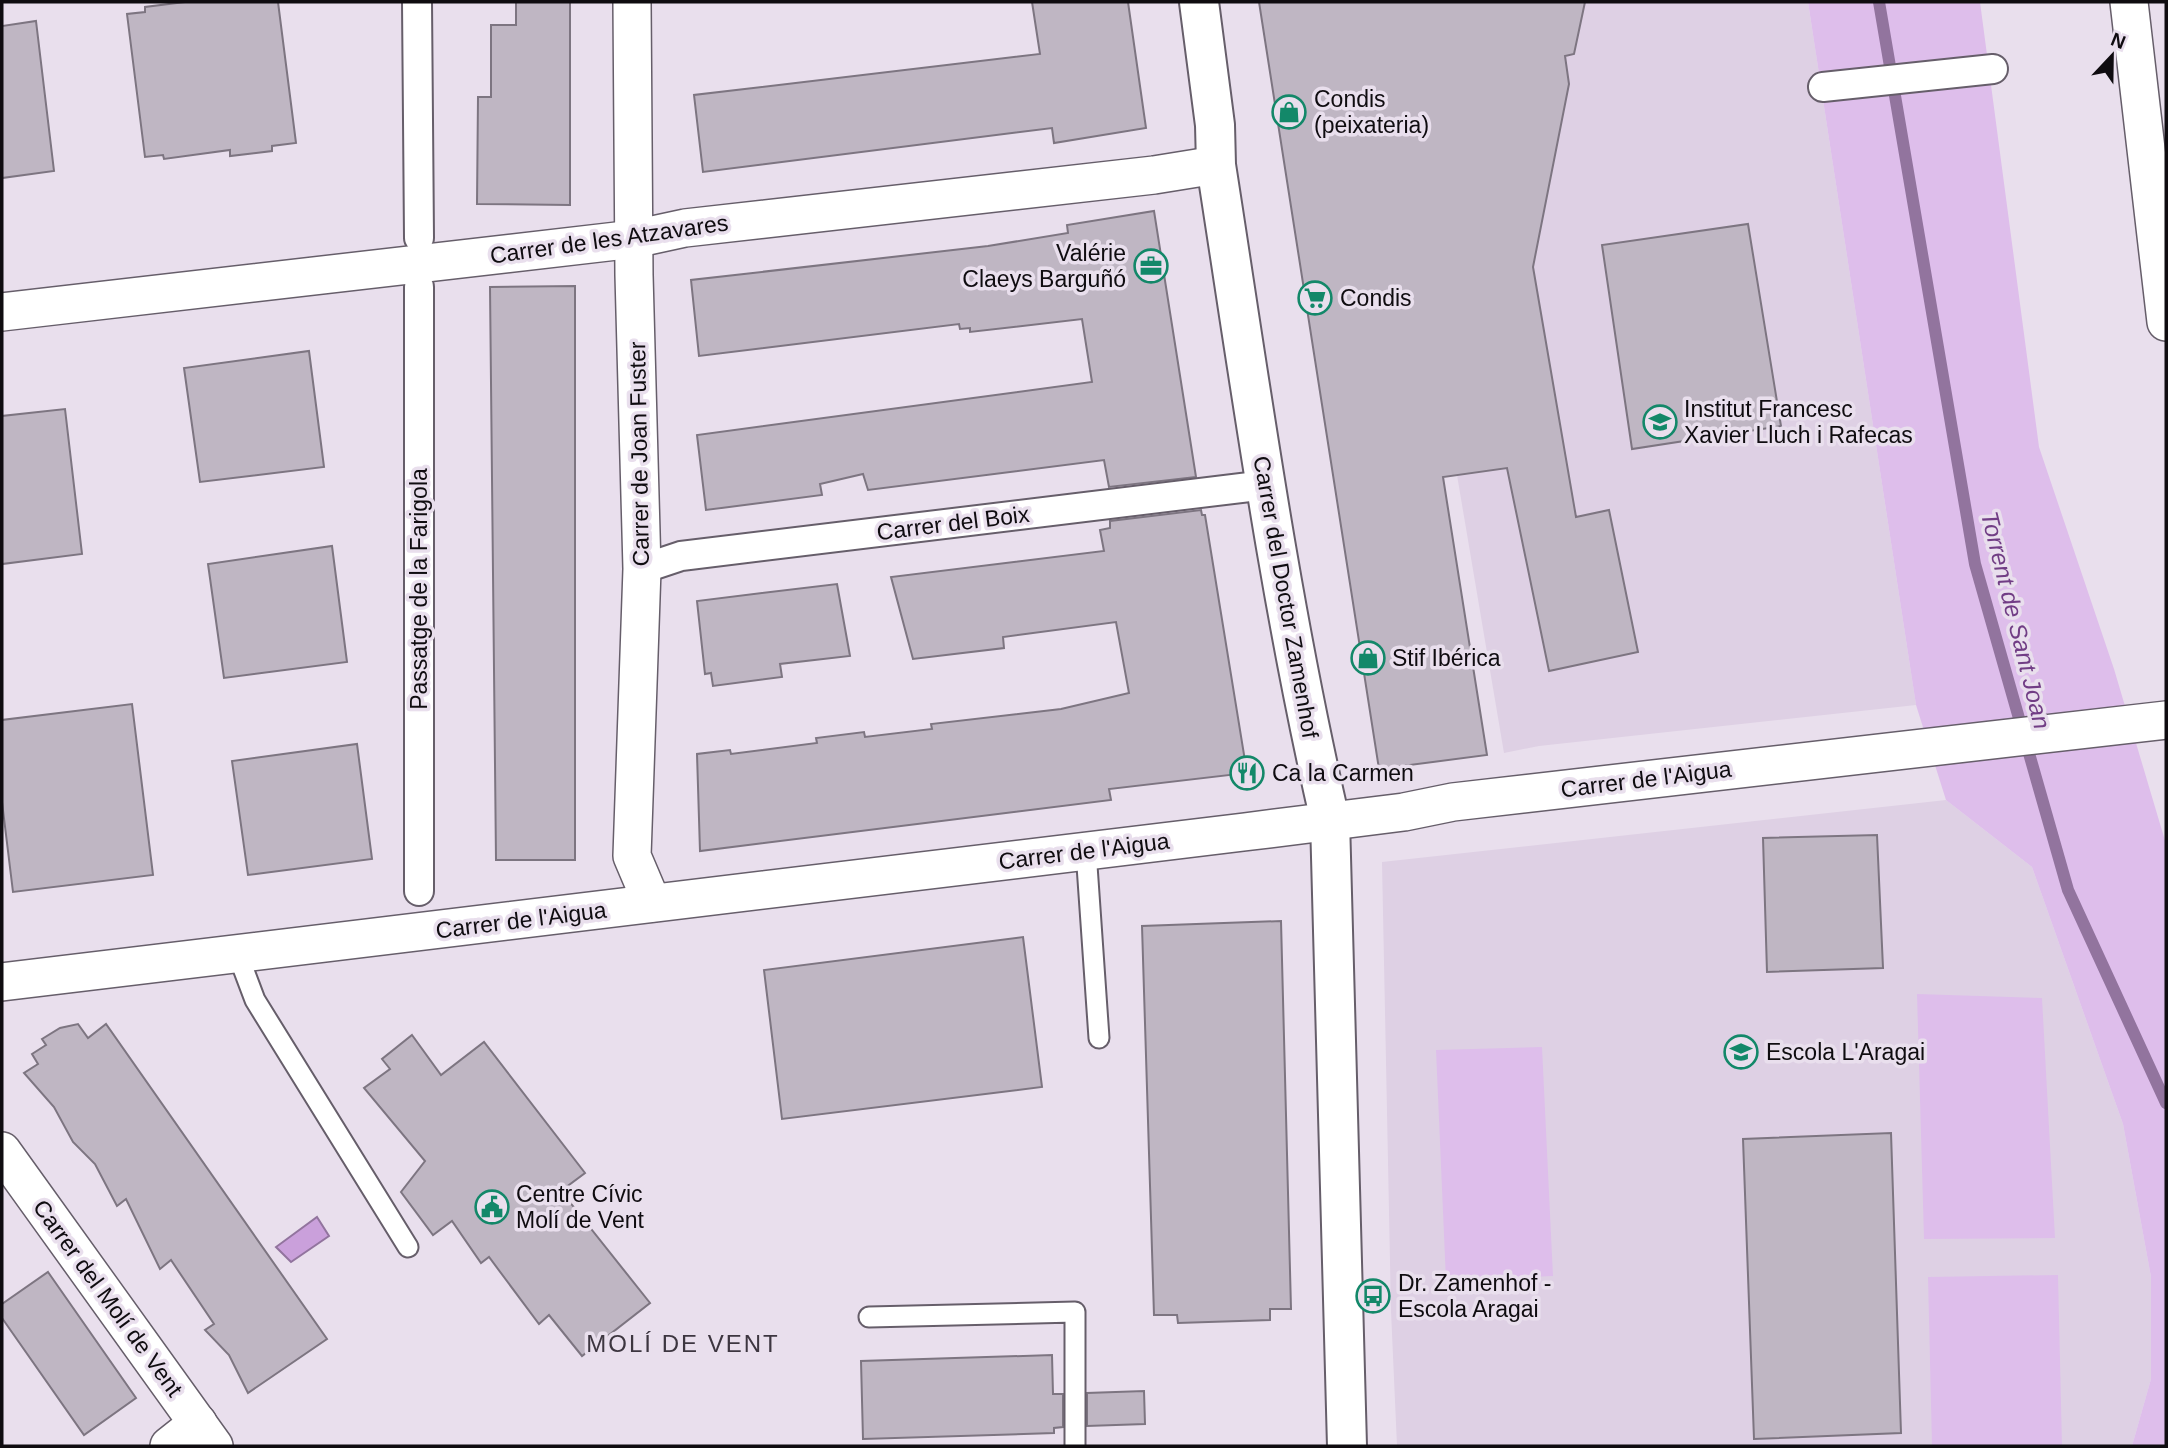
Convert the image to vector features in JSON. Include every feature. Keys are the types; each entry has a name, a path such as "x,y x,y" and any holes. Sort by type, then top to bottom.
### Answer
{"street":[{"path":"417,2 419,238"},
{"name":"Carrer de Joan Fuster","path":"632,2 634,239 642,569 632,856 652,903"},
{"name":"Carrer del Doctor Zamenhof","path":"1199,2 1215,125 1216,165 1266,485 1312,745 1330,820 1347,1446"},
{"path":"2129,2 2150,53 2166,322"},
{"path":"1823,87 1993,69"},
{"name":"Carrer de les Atzavares","path":"2,312 634,239 685,228 1154,175 1216,165"},
{"name":"Passatge de la Farigola","path":"419,287 419,891"},
{"name":"Carrer del Boix","path":"642,569 681,556 1266,485"},
{"name":"Carrer de l'Aigua","path":"2,982 1404,812 1453,802 2166,720"},
{"name":"Carrer del Molí de Vent","path":"2,1151 206,1435"},
{"path":"169,1446 206,1435"}],"lane":[{"path":"1086,851 1098,1038"},
{"path":"239,955 255,1000 408,1247"},
{"path":"869,1317 1075,1312 1076,1446"}],"shaded area":[{"name":"Institut Francesc Xavier Lluch i Rafecas","path":"1377,2 1808,2 1916,705 1539,746 1504,753"},
{"path":"1808,2 1980,2 2039,447 2114,669 2166,844 2166,1446 2132,1446 2151,1379 2151,1277 2123,1124 2032,867 1946,800 1916,705"},
{"name":"Escola L'Aragai","path":"1946,800 2032,867 2123,1124 2151,1277 2151,1379 2132,1446 1397,1446 1391,1311 1382,862"},
{"path":"1917,994 2042,998 2055,1238 1924,1239"},
{"path":"1542,1047 1553,1276 1446,1281 1436,1050"},
{"path":"317,1217 329,1236 291,1262 276,1247"},
{"path":"2058,1275 2062,1446 1932,1446 1928,1277"}],"building":[{"path":"185,2 278,2 296,143 272,146 272,151 230,156 230,150 164,159 163,155 145,157 127,14 145,12 145,7"},
{"path":"516,2 570,2 570,205 477,204 478,97 491,97 491,25 516,25"},
{"path":"1032,2 1128,2 1146,128 1054,143 1052,128 703,172 694,95 1040,54"},
{"path":"1259,2 1585,2 1574,54 1565,56 1569,84 1533,267 1576,517 1609,510 1638,652 1549,671 1507,468 1443,477 1487,755 1379,769"},
{"path":"36,21 54,171 2,178 2,26"},
{"path":"1154,211 1196,477 1109,487 1104,460 868,490 863,474 820,484 822,495 706,510 697,435 1092,382 1082,319 970,332 970,328 960,329 959,324 699,356 691,280 988,246 1068,233 1067,225"},
{"path":"1748,224 1781,426 1632,449 1602,245"},
{"path":"575,286 575,860 496,860 490,287"},
{"path":"309,351 324,467 200,482 184,368"},
{"path":"65,409 82,554 2,564 2,416"},
{"path":"1201,510 1202,515 1205,515 1247,773 1109,789 1111,800 700,851 697,754 730,750 731,754 817,743 816,738 864,732 865,737 932,729 931,724 1061,709 1129,693 1116,622 1003,637 1004,648 913,659 891,577 1104,551 1100,530 1110,528 1110,521"},
{"path":"332,546 347,662 224,678 208,564"},
{"path":"837,584 850,656 780,664 782,677 713,686 711,673 705,674 697,601"},
{"path":"132,704 153,875 13,892 2,802 2,720"},
{"path":"357,744 372,859 248,875 232,761"},
{"path":"1877,835 1883,968 1767,972 1763,838"},
{"path":"1281,921 1291,1309 1270,1309 1270,1320 1178,1323 1177,1315 1154,1315 1142,926"},
{"path":"1023,937 1042,1087 782,1119 764,970"},
{"path":"78,1024 88,1038 106,1024 327,1339 248,1393 229,1355 205,1330 214,1324 171,1260 160,1269 126,1199 117,1206 95,1164 73,1142 54,1107 24,1073 38,1064 32,1054 46,1045 42,1039 60,1028"},
{"name":"Centre Cívic Molí de Vent","path":"412,1035 441,1075 484,1042 585,1173 561,1191 650,1303 582,1356 549,1315 539,1324 489,1257 481,1263 452,1221 433,1235 401,1192 425,1161 364,1088 390,1069 382,1059"},
{"path":"1891,1133 1901,1433 1754,1439 1743,1139"},
{"path":"48,1272 136,1398 84,1435 2,1318 2,1304"},
{"path":"1052,1355 1053,1394 1063,1394 1063,1427 1054,1428 1054,1433 863,1439 861,1361"},
{"path":"1144,1391 1145,1424 1087,1426 1087,1393"}],"waterway":[{"name":"Torrent de Sant Joan","path":"1879,2 1975,564 2068,890 2166,1103"}],"place":[{"name":"Condis (peixateria)","path":"1289,112"},
{"name":"Valérie Claeys Barguñó","path":"1151,266"},
{"name":"Condis","path":"1315,298"},
{"name":"Institut Francesc Xavier Lluch i Rafecas","path":"1660,422"},
{"name":"Stif Ibérica","path":"1368,658"},
{"name":"Ca la Carmen","path":"1247,773"},
{"name":"Escola L'Aragai","path":"1741,1052"},
{"name":"Centre Cívic Molí de Vent","path":"492,1207"},
{"name":"Dr. Zamenhof - Escola Aragai","path":"1373,1296"}],"district":[{"name":"MOLÍ DE VENT","path":"683,1343"}]}
